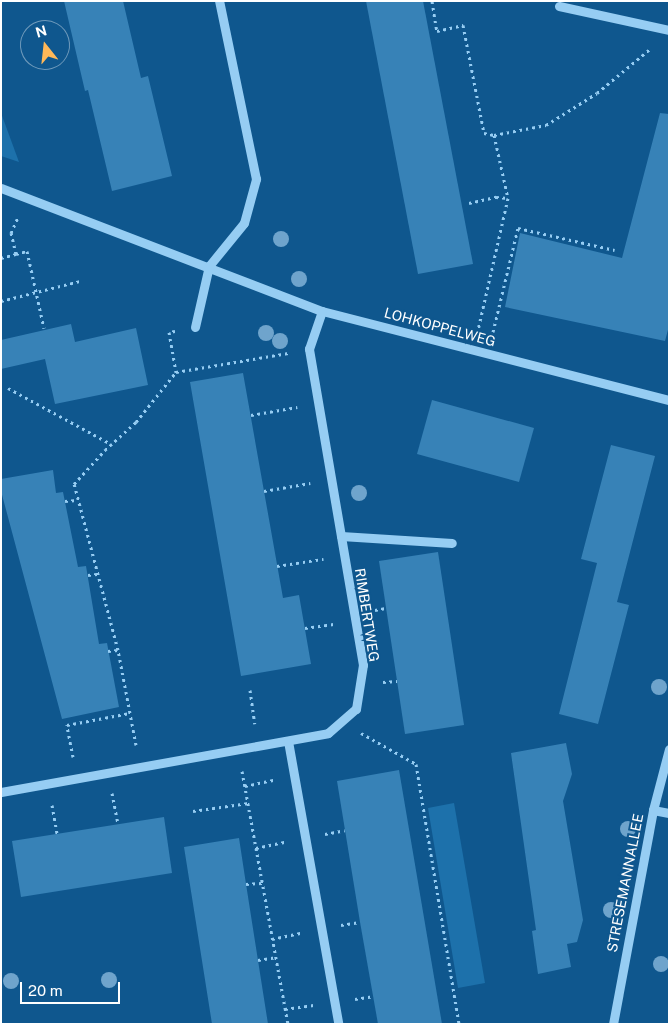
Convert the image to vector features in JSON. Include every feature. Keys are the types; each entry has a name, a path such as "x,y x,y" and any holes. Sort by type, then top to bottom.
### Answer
{"street":[{"path":"195,326 209,266 244,223 256,179 219,1"},
{"path":"559,6 665,29"},
{"name":"LOHKOPPELWEG","path":"1,188 209,266 322,311 669,400"},
{"name":"RIMBERTWEG","path":"1,792 328,733 356,709 363,665 309,349 322,311"},
{"path":"341,536 452,543"},
{"path":"288,741 338,1023"},
{"name":"STRESEMANNALLEE","path":"613,1024 653,810 669,749"},
{"path":"653,810 669,813"}],"path":[{"path":"432,1 437,31 463,25 484,133 494,135 546,125 597,93 650,48 665,29"},
{"path":"473,350 508,198 494,135"},
{"path":"469,203 496,197 508,198"},
{"path":"16,254 11,233 26,198"},
{"path":"488,354 518,228 615,250"},
{"path":"1,258 27,251 44,328"},
{"path":"1,301 80,281"},
{"path":"176,372 169,332 195,326"},
{"path":"140,768 118,650 74,484 111,444 136,422 176,372 309,349"},
{"path":"8,388 111,444"},
{"path":"250,415 319,403"},
{"path":"264,492 331,480"},
{"path":"64,500 77,500"},
{"path":"277,566 344,556"},
{"path":"88,575 97,574"},
{"path":"304,628 355,620"},
{"path":"108,651 118,650"},
{"path":"250,690 258,746"},
{"path":"77,778 67,725 130,713"},
{"path":"341,722 416,764 459,1024"},
{"path":"238,750 288,1024"},
{"path":"109,773 118,824"},
{"path":"245,786 278,780"},
{"path":"49,784 57,834"},
{"path":"193,811 248,803"},
{"path":"256,848 274,845"},
{"path":"246,884 262,882"},
{"path":"272,939 288,936"},
{"path":"258,960 276,957"},
{"path":"285,1009 299,1007"}],"shaded area":[{"path":"1,113 19,162 1,156"},
{"path":"454,803 485,983 458,988 428,808"}],"building":[{"path":"64,1 123,1 141,78 148,76 172,176 112,191 88,90 85,91 70,20"},
{"path":"366,1 423,1 473,264 418,274"},
{"path":"660,113 669,114 669,326 665,341 505,307 520,233 622,258"},
{"path":"71,324 75,342 136,328 148,385 55,404 45,359 1,369 1,340"},
{"path":"243,373 283,598 299,595 311,664 241,676 190,382"},
{"path":"432,400 534,428 519,482 417,454"},
{"path":"611,445 655,456 617,602 629,605 598,724 559,714 597,563 581,559"},
{"path":"53,470 56,493 63,492 78,567 86,566 99,644 107,643 119,707 62,719 1,491 1,479"},
{"path":"438,552 464,725 405,734 379,561"},
{"path":"566,743 572,774 563,801 583,920 577,942 567,944 571,967 538,974 532,931 536,930 511,753"},
{"path":"399,770 442,1024 378,1024 360,922 337,781"},
{"path":"164,817 172,873 21,897 12,841"},
{"path":"239,838 268,1024 212,1024 184,847"}]}
